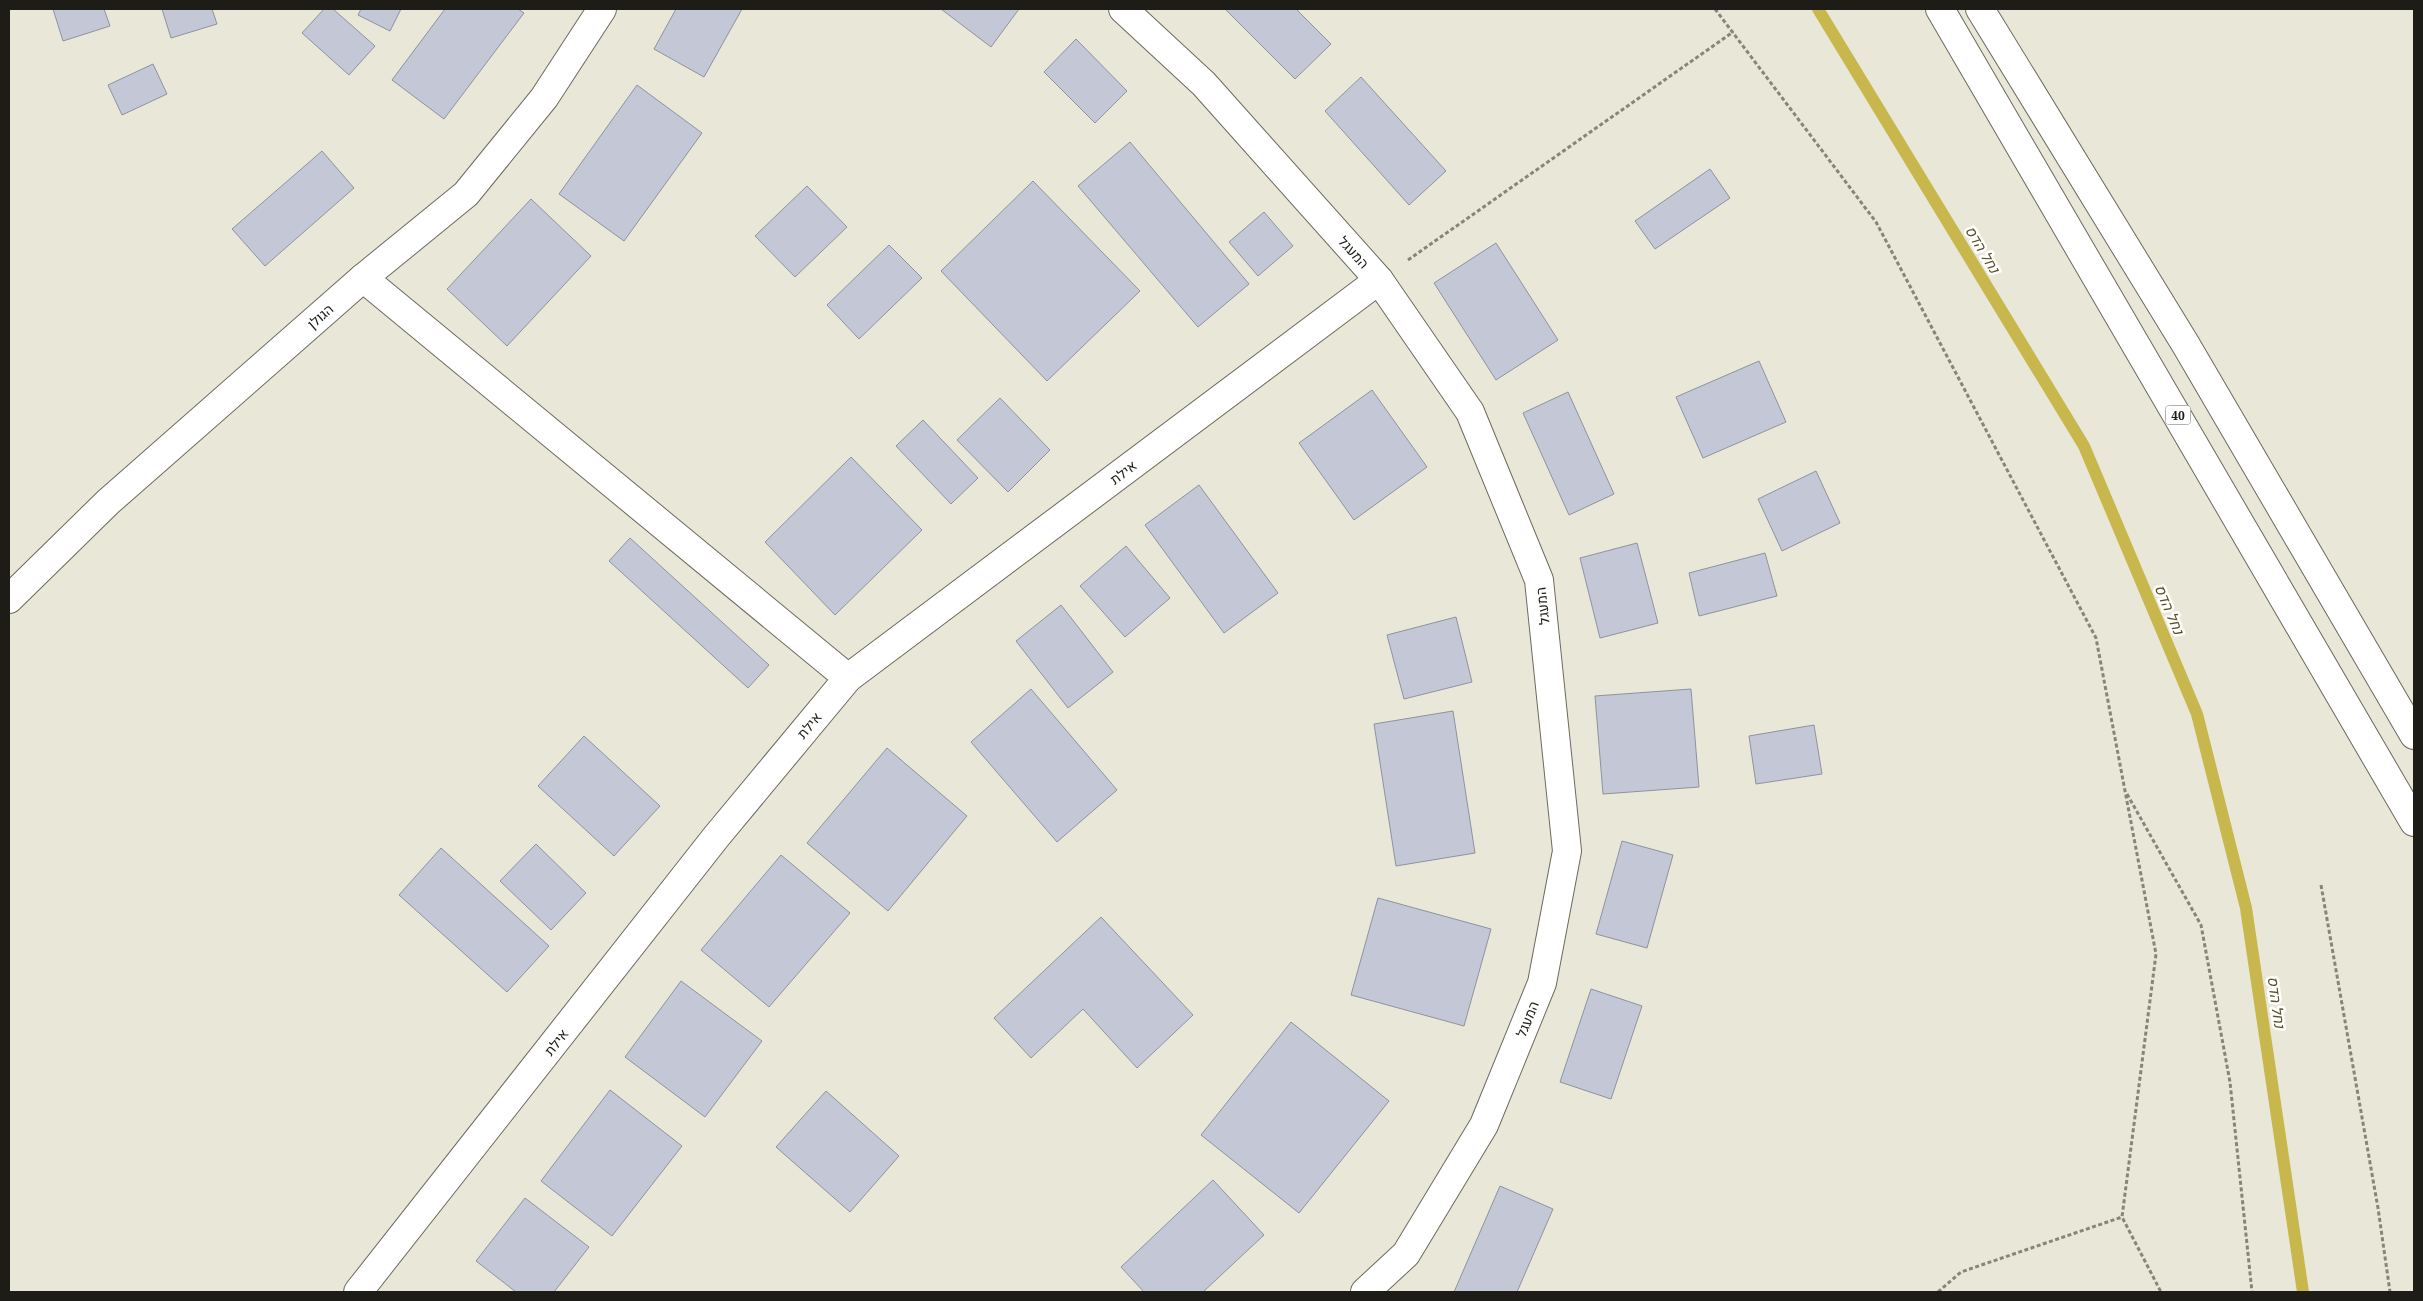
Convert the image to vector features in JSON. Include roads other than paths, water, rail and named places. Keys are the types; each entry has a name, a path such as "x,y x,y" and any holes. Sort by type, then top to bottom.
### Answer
{"main road":[{"name":"הגולן","path":"9,599 108,502 363,278 466,194 544,98 602,9"},
{"name":"המעגל","path":"1123,9 1204,84 1379,280 1470,412 1539,580 1567,851 1542,983 1484,1125 1406,1254 1365,1292"},
{"name":"40","path":"1940,9 2414,822"},
{"path":"1980,9 2186,345 2414,735"},
{"path":"363,278 848,678"},
{"name":"אילת","path":"358,1292 716,837 848,678 1379,280"}],"waterway":[{"name":"נחל הדס","path":"1818,9 2084,446 2197,714 2246,908 2303,1292"}]}
